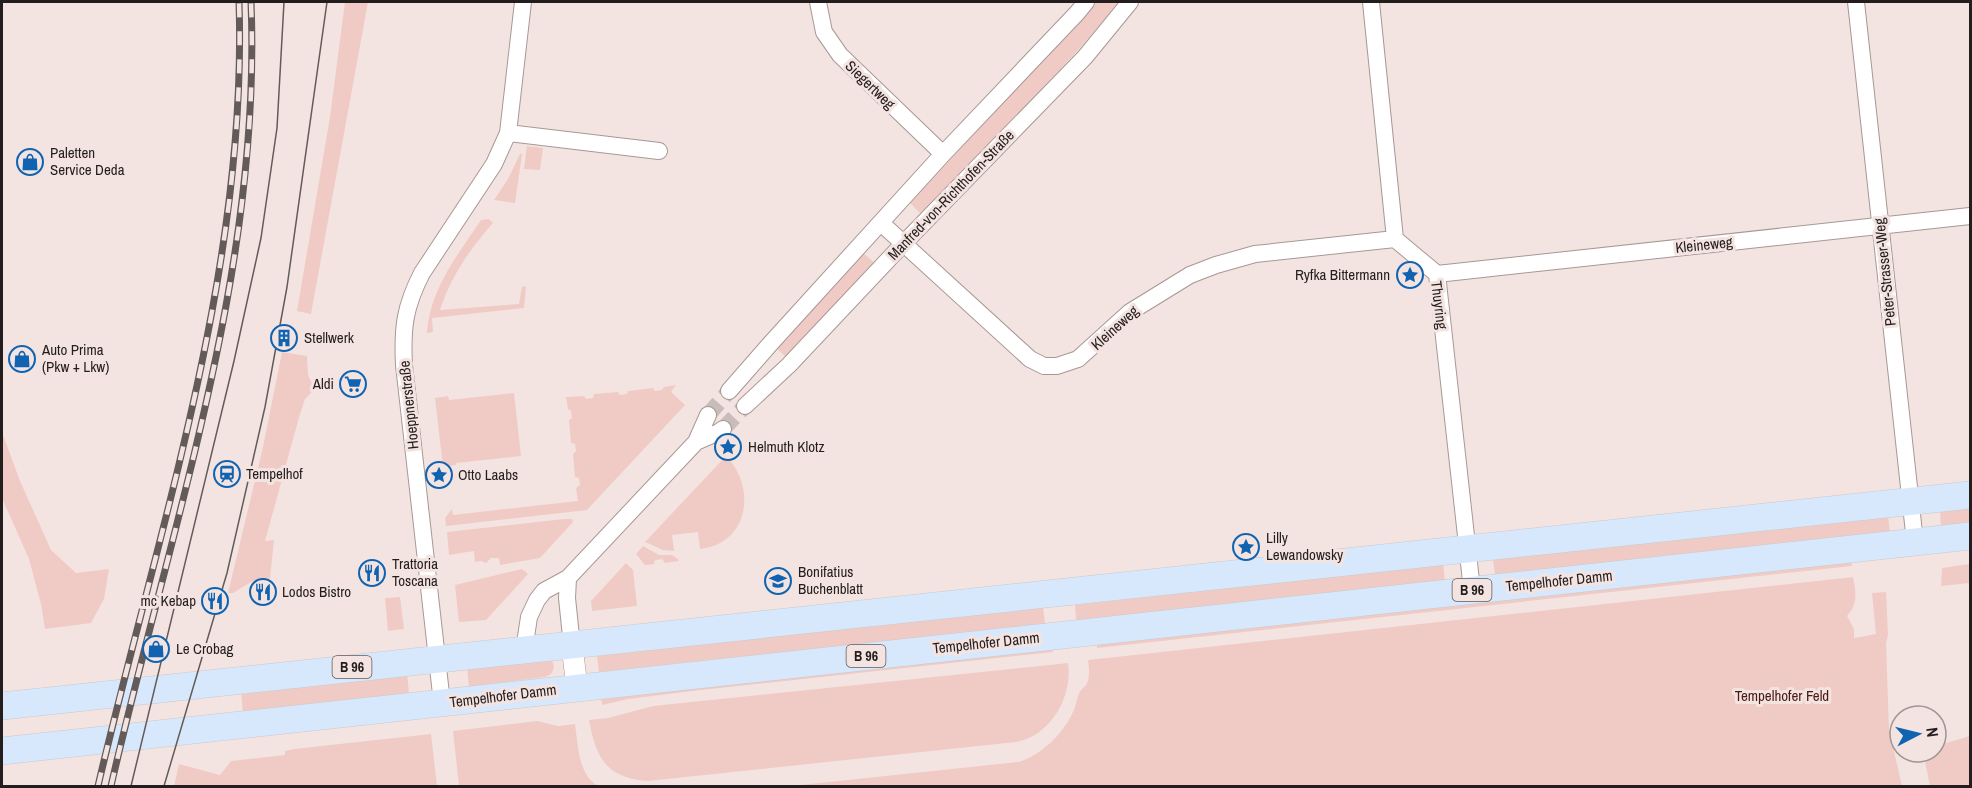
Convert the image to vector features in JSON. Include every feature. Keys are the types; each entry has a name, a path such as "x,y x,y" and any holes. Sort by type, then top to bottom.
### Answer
{"main road":[{"name":"B 96","path":"2,706 1971,495"},
{"name":"Tempelhofer Damm","path":"2,751 1971,536"},
{"path":"1063,593 1072,633"}],"street":[{"name":"Hoeppnerstraße","path":"442,703 404,365 405,313 422,273 494,164 508,133 524,2"},
{"name":"Siegertweg","path":"818,2 824,32 840,56 943,154"},
{"name":"Manfred-von-Richthofen-Straße","path":"729,391 943,154 1086,2"},
{"name":"Manfred-von-Richthofen-Straße","path":"745,406 789,365 1085,57 1130,2"},
{"path":"1371,2 1395,239"},
{"name":"Peter-Strasser-Weg","path":"1856,2 1915,542"},
{"path":"508,133 659,152"},
{"name":"Kleineweg","path":"1437,274 1971,216"},
{"name":"Kleineweg","path":"881,223 1030,359 1044,366 1057,366 1078,359 1130,312 1190,275 1216,265 1255,255 1395,239"},
{"name":"Thuyring","path":"1395,239 1437,274 1472,590"},
{"path":"751,367 769,384"},
{"path":"524,650 529,617 544,591 568,578 696,442 708,415"},
{"path":"696,442 723,429"},
{"path":"568,578 567,598 577,687"}],"green space":[{"path":"345,2 368,2 311,314 297,311 330,117"},
{"path":"1094,2 1119,2 1079,49 923,216 910,203"},
{"path":"527,146 543,148 540,170 524,169"},
{"path":"522,154 515,203 494,200 508,179"},
{"path":"489,219 493,223 462,264 440,310 519,304 522,287 526,286 524,308 432,318 433,332 427,333 433,302 446,274 481,220"},
{"path":"862,252 876,264 787,358 774,346"},
{"path":"282,352 307,356 308,375 315,389 305,399 300,414 265,541 274,540 270,579 253,581 233,593 228,593 263,447"},
{"path":"676,385 671,392 685,405 587,510 446,526 445,518 452,509 453,515 578,501 576,488 580,485 579,478 575,477 573,454 576,451 575,444 571,443 569,420 572,418 566,397 584,396 586,399 593,398 594,394 618,392 620,395 627,394 628,391 653,388 655,391"},
{"path":"514,393 521,456 456,463 456,465 443,467 435,398 448,396 449,400"},
{"path":"2,432 20,481 51,550 76,573 109,569 104,599 91,623 45,629 29,559 2,498"},
{"path":"726,456 736,469 742,483 744,498 743,512 738,526 729,537 716,545 700,549 698,532 672,535 674,551 663,550 645,542"},
{"path":"1970,507 1970,525 1941,528 1940,510"},
{"path":"1888,516 1890,533 1495,576 1493,559"},
{"path":"572,519 573,522 540,558 500,565 499,558 491,558 486,563 475,562 474,551 449,555 447,532"},
{"path":"643,546 659,555 672,555 679,561 665,563 662,559 655,560 654,564 645,565 636,554"},
{"path":"1851,561 1852,566 1097,648 1097,642"},
{"path":"626,563 633,570 637,606 592,611 591,601"},
{"path":"1443,564 1445,581 1076,620 1075,605"},
{"path":"1970,564 1970,583 1941,586 1942,568"},
{"path":"522,569 528,574 486,620 459,622 455,585"},
{"name":"Tempelhofer Feld","path":"1853,577 1855,603 1847,616 1854,629 1854,638 1876,634 1872,593 1886,592 1888,764 1897,764 1902,786 791,786 1019,762 1027,759 1050,743 1069,720 1080,692 1088,680 1088,660"},
{"path":"400,597 404,629 388,631 385,598"},
{"path":"1043,607 1045,624 599,672 597,656"},
{"path":"1052,647 1053,652 701,690 628,699 602,705 601,697"},
{"path":"550,660 553,662 553,670 545,677 469,687 467,667"},
{"path":"1068,663 1067,688 1057,713 1040,732 1016,742 648,781 622,776 605,764 595,745 589,720 608,718 653,706"},
{"path":"407,673 409,693 243,714 241,691"},
{"path":"537,721 558,726 575,724 578,750 583,767 591,781 598,786 459,786 453,731"},
{"path":"431,734 437,786 174,786 179,764 220,775 231,761 285,755 285,751 294,749"},
{"path":"1970,736 1970,786 1930,786 1925,764 1948,764 1948,742"}],"tunnel":[{"path":"708,415 729,391"},
{"path":"723,429 745,406"}],"tram line":[{"path":"131,786 234,361 261,238 277,128 284,2"},
{"path":"164,786 227,573 265,407 287,287 327,2"}],"railway":[{"path":"98,786 171,496 214,299 229,201 238,102 239,2"},
{"path":"111,786 184,495 227,300 242,201 251,102 251,2"}],"place":[{"name":"Paletten Service Deda","path":"30,162"},
{"name":"Ryfka Bittermann","path":"1410,275"},
{"name":"Stellwerk","path":"284,338"},
{"name":"Auto Prima (Pkw + Lkw)","path":"22,359"},
{"name":"Aldi","path":"353,384"},
{"name":"Helmuth Klotz","path":"728,447"},
{"name":"Tempelhof","path":"227,474"},
{"name":"Otto Laabs","path":"439,475"},
{"name":"Lilly Lewandowsky","path":"1246,547"},
{"name":"Trattoria Toscana","path":"372,573"},
{"name":"Bonifatius Buchenblatt","path":"778,581"},
{"name":"Lodos Bistro","path":"263,592"},
{"name":"mc Kebap","path":"215,601"},
{"name":"Le Crobag","path":"156,649"}]}
